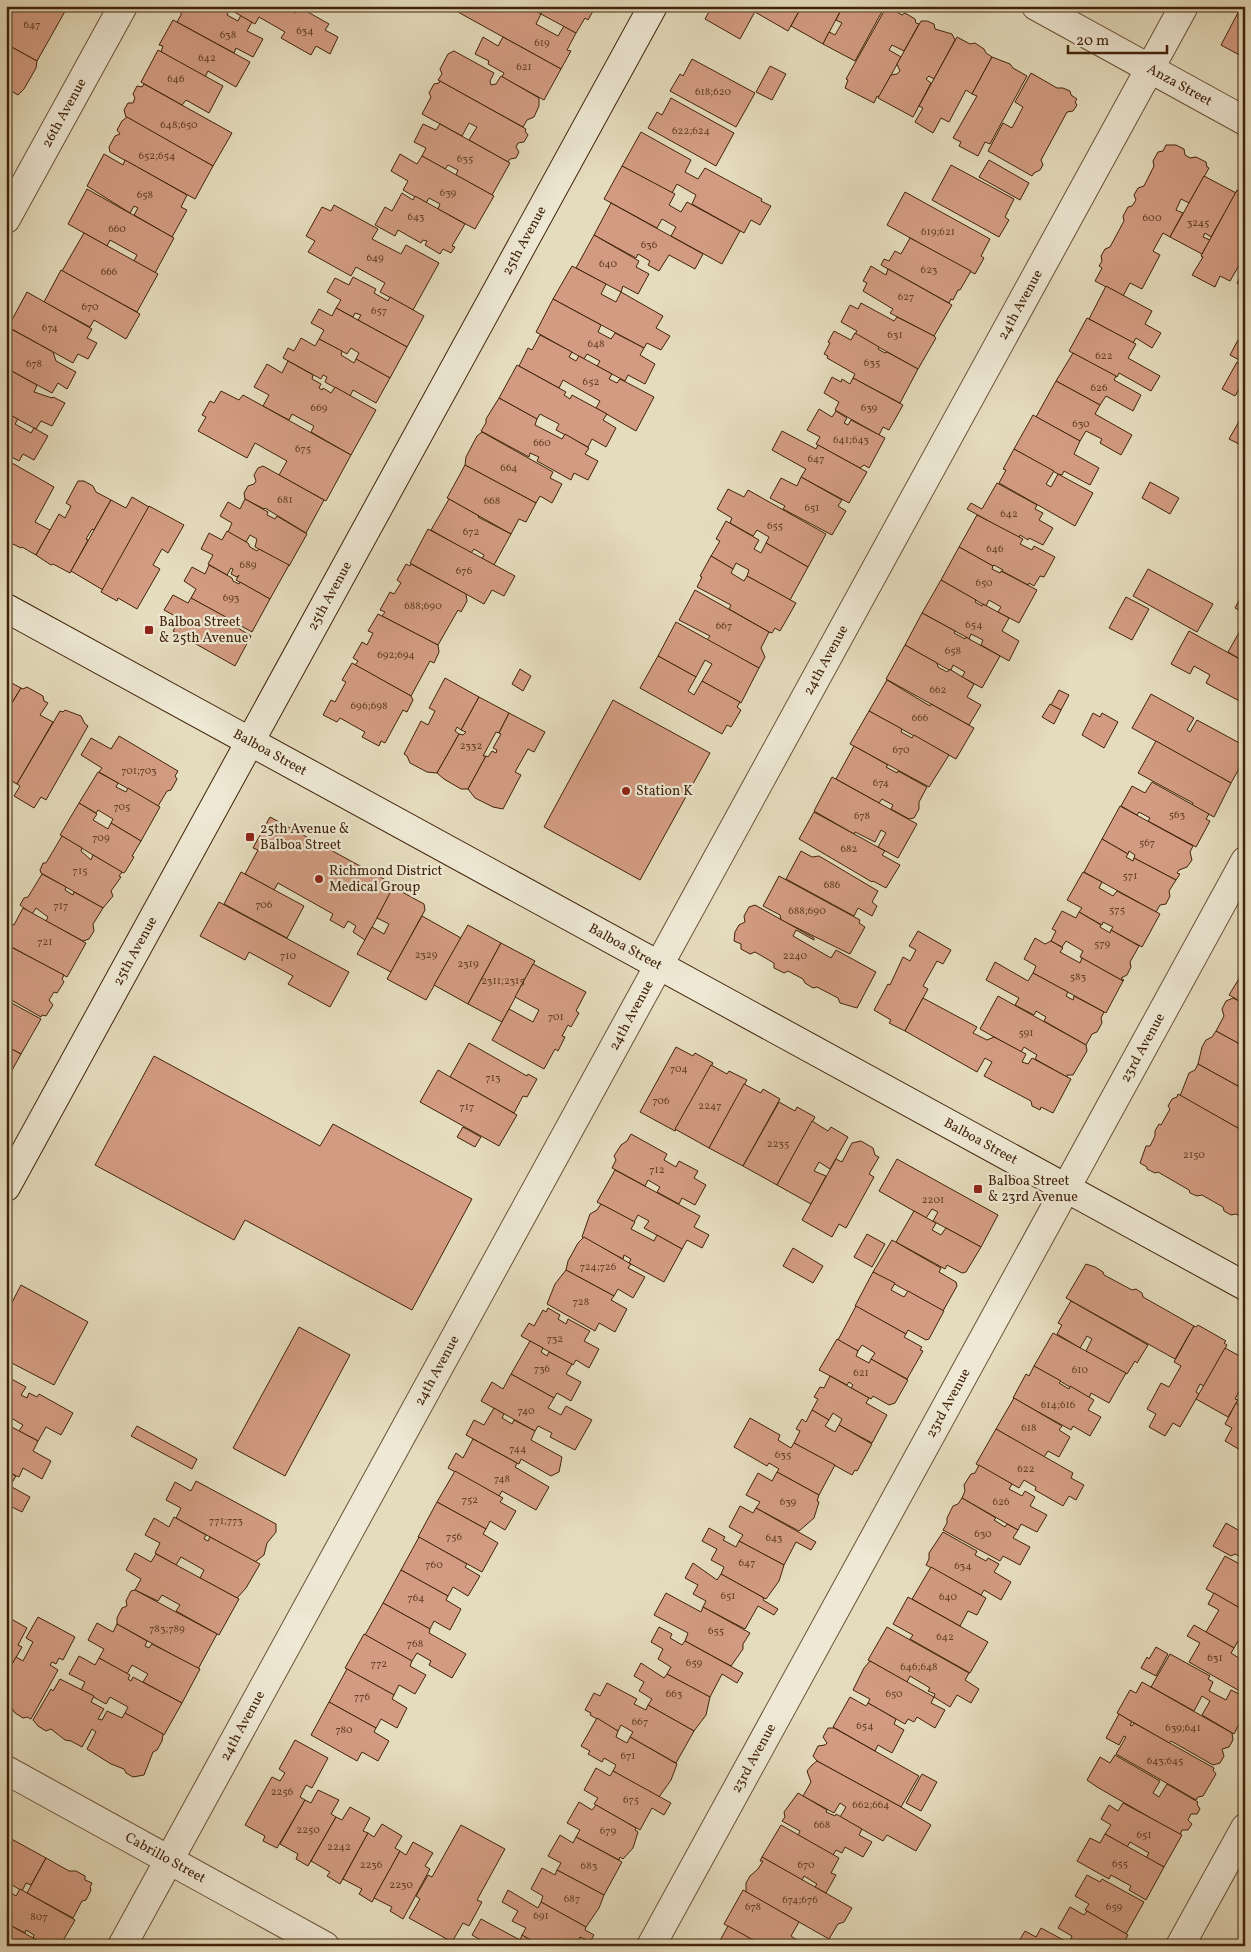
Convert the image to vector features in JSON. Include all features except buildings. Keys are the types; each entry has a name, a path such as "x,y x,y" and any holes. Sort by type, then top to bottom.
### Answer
{"street":[{"name":"26th Avenue","path":"6,219 123,6"},
{"name":"25th Avenue","path":"6,1187 653,6"},
{"name":"Anza Street","path":"1036,6 1245,121"},
{"name":"24th Avenue","path":"122,1946 1184,6"},
{"name":"Balboa Street","path":"6,608 1245,1286"},
{"name":"23rd Avenue","path":"651,1946 1245,861"},
{"name":"Cabrillo Street","path":"6,1770 325,1946"},
{"path":"1180,1946 1245,1828"}],"place":[{"name":"Balboa Street & 25th Avenue","path":"149,630"},
{"name":"Station K","path":"626,791"},
{"name":"25th Avenue & Balboa Street","path":"250,837"},
{"name":"Richmond District Medical Group","path":"319,879"},
{"name":"Balboa Street & 23rd Avenue","path":"978,1189"}]}
